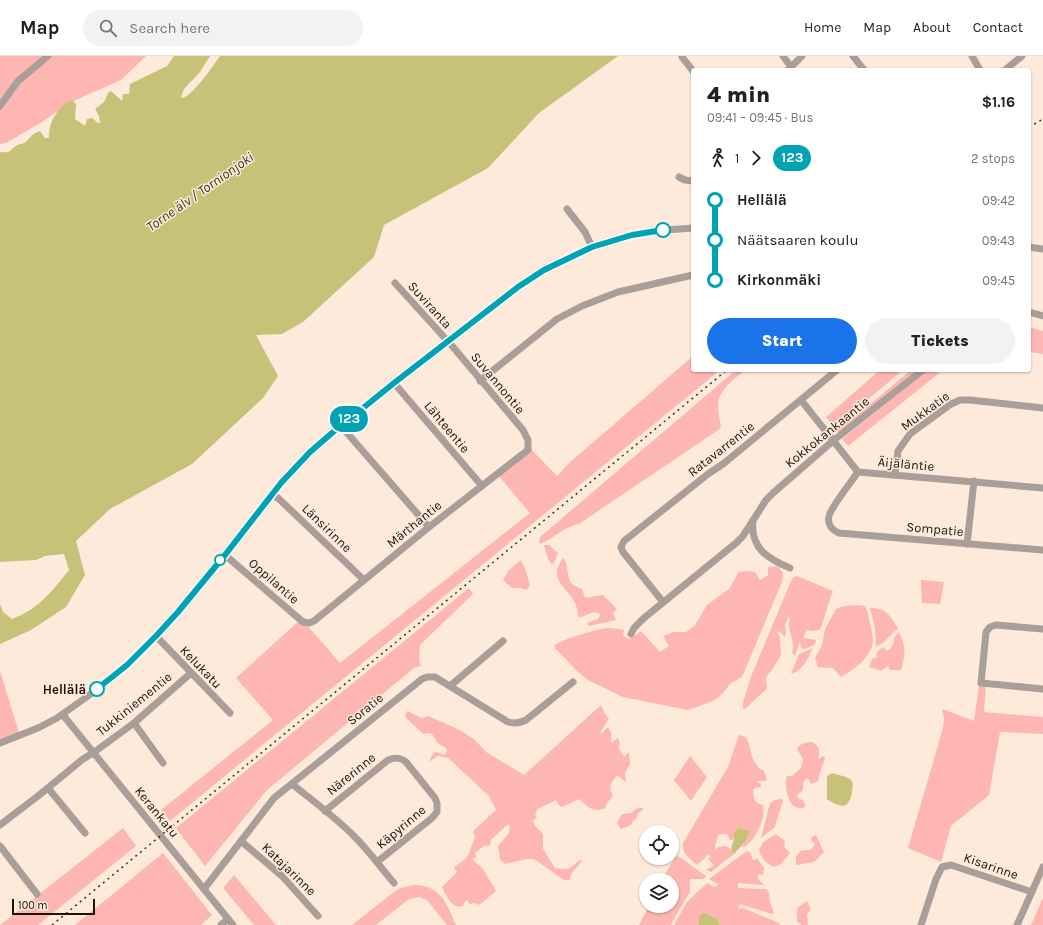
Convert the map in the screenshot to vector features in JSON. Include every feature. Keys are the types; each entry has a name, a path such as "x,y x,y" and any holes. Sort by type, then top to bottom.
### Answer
{"street":[{"path":"0,106 18,81 48,56"},
{"path":"783,56 790,68 802,56"},
{"path":"853,56 862,68"},
{"path":"972,56 979,68"},
{"path":"1008,68 1022,56"},
{"path":"682,57 691,68"},
{"path":"679,177 691,181"},
{"path":"567,209 585,232 592,247"},
{"path":"0,743 38,728 62,715 127,665 178,612 225,555 272,494 302,460 394,383 518,287 562,260 592,247 632,235 652,231 691,228"},
{"path":"1031,247 1043,249"},
{"path":"480,381 556,319 582,306 618,292 691,275"},
{"name":"Suviranta","path":"395,284 448,342"},
{"path":"1031,313 1043,316"},
{"name":"Suvannontie","path":"448,342 523,430 528,440"},
{"name":"Ratavarrentie","path":"663,602 623,552 621,547 624,540 708,474 723,464 835,372"},
{"name":"Kokkokankaantie","path":"631,634 634,628 644,618 743,536 772,493 834,440 920,372"},
{"name":"Lähteentie","path":"394,383 482,486"},
{"name":"Äijäläntie","path":"801,400 858,472 1043,488"},
{"name":"Mukkatie","path":"895,475 898,451 910,434 951,404 960,400 970,400 1043,408"},
{"path":"341,426 429,527"},
{"name":"Märthantie","path":"309,623 314,621 429,527 528,450 528,440"},
{"name":"Sompatie","path":"858,472 830,513 829,524 834,531 839,533 1043,550"},
{"path":"967,544 974,481"},
{"name":"Länsirinne","path":"272,494 364,580"},
{"path":"754,519 753,533 755,541 760,549 773,561 790,568"},
{"name":"Oppilantie","path":"225,555 303,622 309,623"},
{"path":"1043,629 996,625 990,627 986,632 982,684 1043,689"},
{"name":"Kelukatu","path":"156,636 230,714"},
{"path":"450,686 503,641"},
{"name":"Tukkiniementie","path":"0,825 83,759 134,723 191,673"},
{"name":"Soratie","path":"204,888 274,798 422,679 426,677 435,677 508,722 514,723 520,723 526,720 573,682"},
{"name":"Kerankatu","path":"62,715 234,925"},
{"path":"134,723 163,763"},
{"name":"Närerinne","path":"325,811 388,760 396,758 402,759 406,762 435,798 438,810"},
{"name":"Käpyrinne","path":"292,784 354,835 394,884"},
{"path":"48,788 85,833"},
{"name":"Käpyrinne","path":"377,862 432,818 438,810"},
{"name":"Katajarinne","path":"241,840 282,876 318,916"},
{"path":"0,846 37,894"},
{"name":"Kisarinne","path":"921,925 936,879 942,867 951,865 1032,892"},
{"path":"1017,925 1043,867"},
{"path":"221,925 228,919"}],"shaded area":[{"path":"0,56 146,56 121,80 69,103 42,122 6,143 0,144"},
{"path":"1031,328 1043,331 1043,354 1031,352"},
{"path":"691,358 691,372 718,372 170,821 161,810 273,720 236,678 300,620 306,624 340,663 530,513 498,475 531,449 557,476 568,464"},
{"path":"734,372 743,372 727,385 719,400 718,409 721,428 579,524 568,528 539,544 540,537"},
{"path":"878,372 901,372 866,401 832,424 826,417"},
{"path":"909,372 916,372 839,434 836,430"},
{"path":"926,372 940,372 848,446 842,439"},
{"path":"544,545 549,545 558,553 552,565 548,559"},
{"path":"563,558 566,564 569,579 573,585 582,589 585,598 603,595 617,609 613,613 616,620 589,626 587,623 598,619 601,614 594,612 579,618 573,599 560,583 558,578 558,566"},
{"path":"521,560 530,586 526,590 521,588 512,588 503,580 508,571"},
{"path":"778,566 783,573 782,582 742,677 731,683 721,695 713,701 688,710 623,697 588,680 578,672 555,648 555,645 572,637 610,628 624,630 623,636 630,639 641,631 660,652 669,646 663,636 674,632 686,632 695,625 707,605 729,589 739,572 755,572 760,580 768,575 768,567"},
{"path":"797,576 833,591 821,628 819,630 812,631 807,630 803,638 816,640 816,642 812,646 804,649 801,648 800,642 795,656 792,653 793,643 789,626 789,616 785,625 785,637 779,631 777,632 780,638 781,655 768,674 766,679 767,689 743,710 743,703 750,679 791,581"},
{"path":"921,580 944,582 940,604 922,603"},
{"path":"469,588 473,594 420,645 419,660 421,666 414,668 267,790 205,866 176,828"},
{"path":"854,605 865,606 872,632 873,643 864,660 841,677 833,668 818,667 815,658 822,645 825,629 836,609"},
{"path":"870,608 880,609 887,613 898,628 884,642 876,647 875,628"},
{"path":"899,632 903,642 904,651 904,659 901,670 890,670 888,666 881,671 869,667 872,659 877,657 876,653 883,647 887,651 893,644 894,638"},
{"path":"813,648 802,667 791,674 799,654"},
{"path":"0,671 19,733 0,741"},
{"path":"979,685 986,685 984,712 1043,717 1043,734 1000,732 989,795 951,826 941,862 908,848 943,728 944,717 942,709 974,721"},
{"path":"601,705 605,714 609,718 600,733 608,727 611,733 611,743 618,738 620,744 618,747 624,757 629,752 630,764 625,773 626,782 617,775 610,785 613,796 605,808 601,810 594,810 588,807 579,799 562,807 556,800 538,809 535,814 537,818 533,820 535,826 543,834 543,849 555,868 568,869 578,861 583,860 571,874 570,880 564,880 534,859 505,864 500,859 498,846 509,833 510,827 508,824 491,840 490,845 484,846 475,853 476,858 472,859 483,869 496,891 479,905 475,903 470,904 467,900 463,906 455,906 452,904 442,887 457,872 454,867 464,860 469,854 475,837 473,831 496,810 489,796 448,758 438,756 429,762 433,753 436,752 445,755 447,750 437,742 430,733 423,734 405,717 407,711 422,718 428,716 460,730 475,740 486,752 524,775"},
{"path":"739,735 746,737 754,760 759,768 764,771 767,781 757,781 761,784 761,787 753,790 754,799 757,803 763,805 764,810 762,822 753,839 745,847 742,847 749,834 747,830 738,828 733,840 730,840 727,834 718,835 715,846 716,850 718,847 725,846 732,849 734,854 711,872 706,870 714,865 708,859 710,857 709,854 697,865 683,850 683,843 728,767"},
{"path":"811,742 814,743 819,749 818,759 824,756 825,758 818,781 811,784 808,779 806,779 803,783 803,790 797,795 798,798 803,800 806,806 803,808 797,808 792,804 788,796 786,779 787,776 792,776 801,768 803,759 797,749 798,747"},
{"path":"690,756 707,777 691,801 674,780"},
{"path":"782,799 783,801 775,827 761,838 770,803 775,800"},
{"path":"638,808 644,809 637,814 637,818 631,825 621,829 617,823 622,814 632,813"},
{"path":"123,828 136,846 38,925 0,925"},
{"path":"776,834 785,841 784,847 790,853 781,864 774,867 761,856 759,850 763,842"},
{"path":"816,835 824,852 814,862 796,865 796,857 800,851 812,849 815,844 811,840 812,837"},
{"path":"747,851 751,853 752,859 754,860 757,858 764,868 763,875 760,874 757,876 764,885 738,883 738,888 768,890 774,914 740,904 738,909 743,908 779,923 780,925 720,925 717,919 710,917 707,914 699,916 699,925 674,925 687,902 707,883 714,887 718,886 718,884 709,879"},
{"path":"163,853 212,915 201,925 75,925"},
{"path":"679,857 706,877 703,879 690,879 690,892 679,910 679,873 665,873 670,865 679,865"},
{"path":"234,875 276,925 254,925 223,888"},
{"path":"413,885 430,888 436,892 449,909 456,925 447,925 427,900 419,897 409,899 376,925 352,925 398,889"},
{"path":"1043,898 1043,925 1031,925"},
{"path":"807,901 811,910 807,914 808,925 802,925 797,922 797,908"},
{"path":"645,913 677,913 671,925 639,925"}],"water":[{"name":"Torne älv / Tornionjoki","path":"174,56 210,56 200,72 184,89 181,97 183,98 198,86 220,56 618,56 539,113 488,168 384,225 374,257 303,322 282,334 256,335 278,376 263,398 192,464 110,509 76,541 85,575 66,607 31,630 0,644 0,604 3,612 12,619 22,615 44,599 69,570 64,554 45,556 36,560 0,562 0,152 10,151 40,131 45,138 49,138 52,121 58,111 67,102 72,100 76,104 75,119 85,126 87,119 92,118 100,123 99,116 95,109 104,102 108,93 111,91 122,101 123,94 129,94 130,84 167,66"},
{"path":"832,773 847,778 852,782 853,789 851,796 845,805 842,806 827,799 827,776"},
{"path":"738,828 750,831 745,842 734,854 732,846 734,834"},
{"path":"704,913 717,919 720,925 699,925 699,916"}],"railway":[{"path":"1031,126 1043,119"},
{"path":"52,925 725,372"}],"bus line":[{"name":"123","path":"97,689 127,665 156,636 225,555 242,531 281,483 310,452 332,433 518,287 544,270 562,260 592,247 632,235 663,230"}],"place":[{"name":"Hellälä","path":"97,689"}]}
